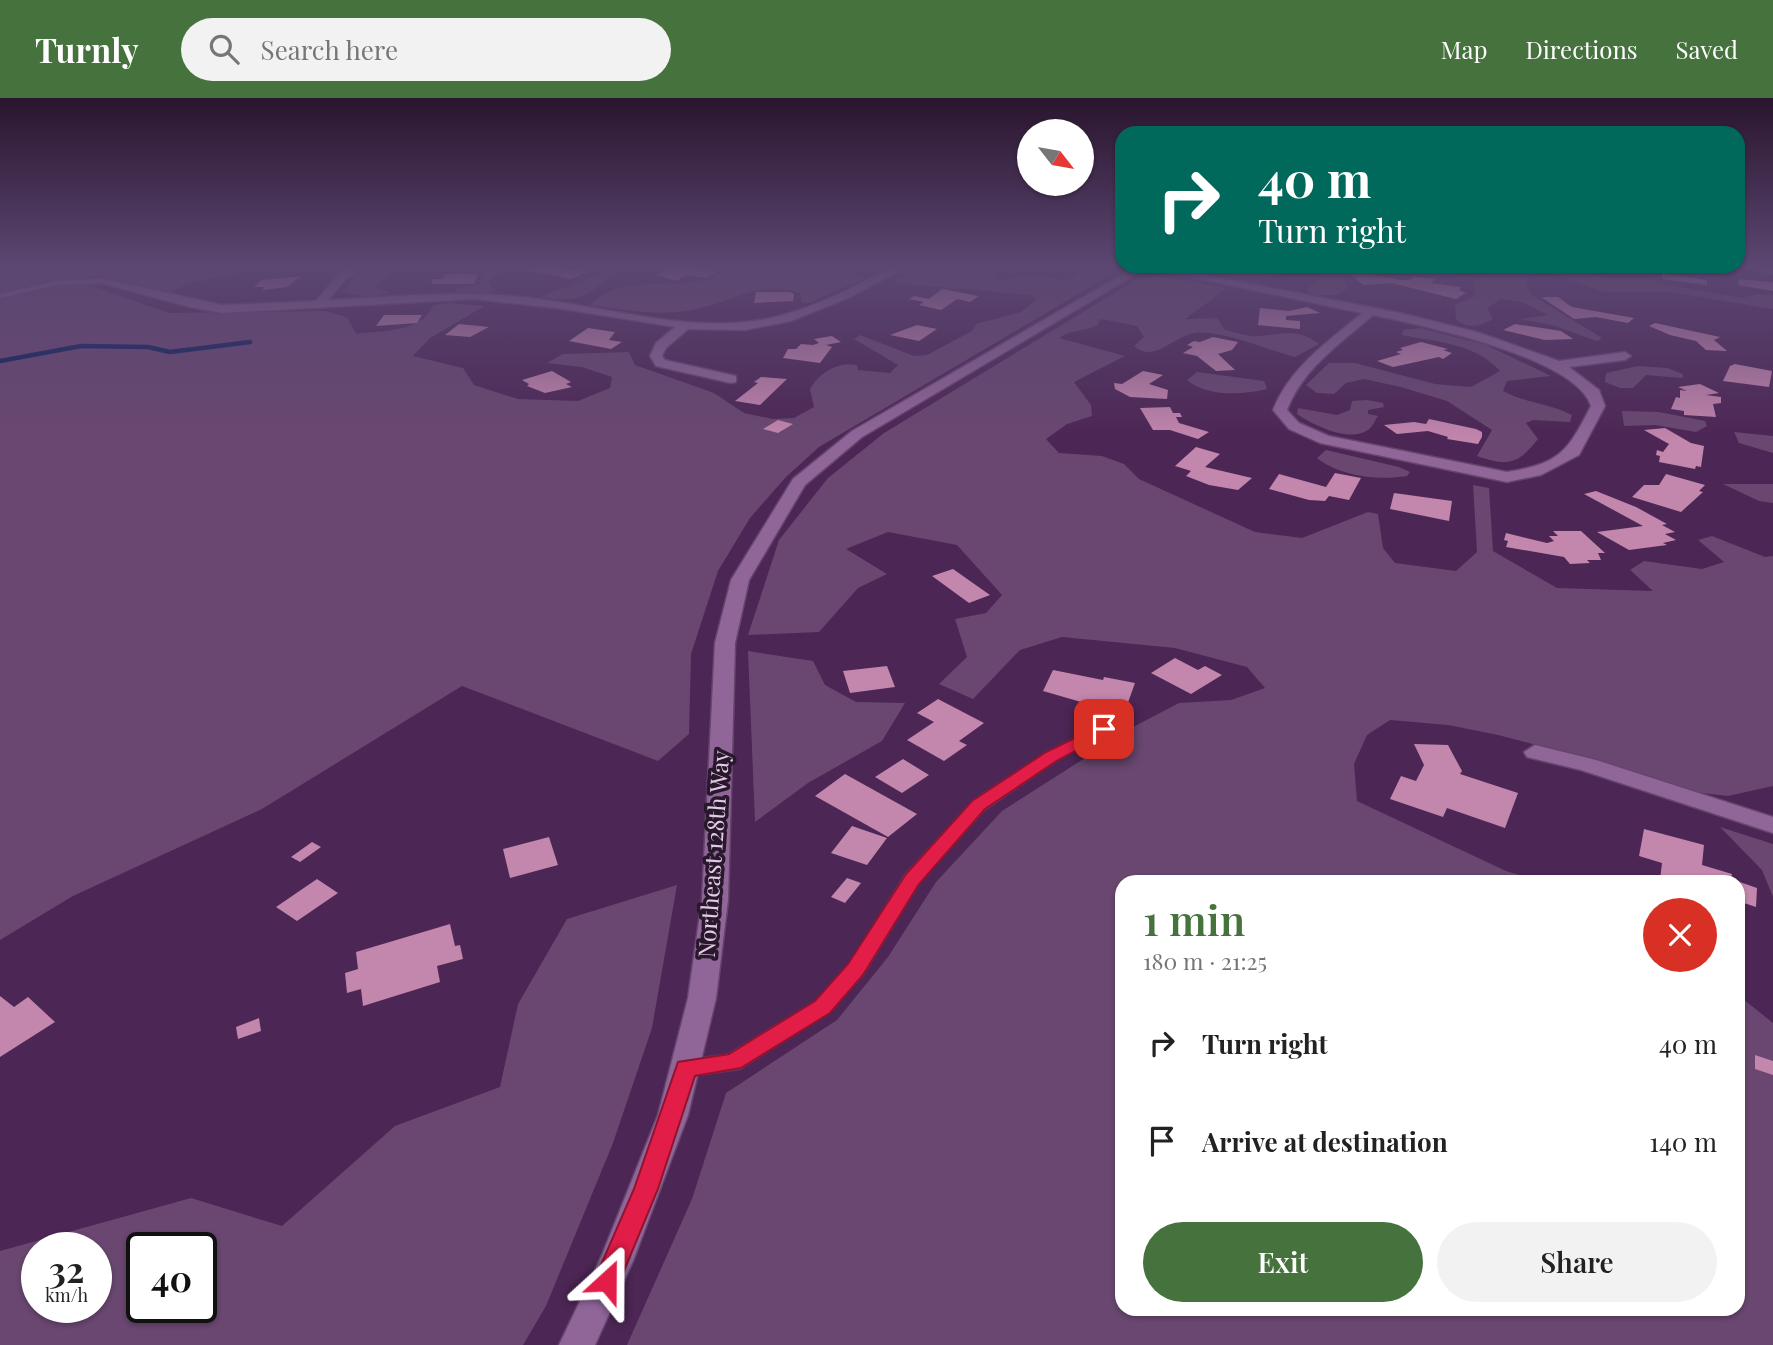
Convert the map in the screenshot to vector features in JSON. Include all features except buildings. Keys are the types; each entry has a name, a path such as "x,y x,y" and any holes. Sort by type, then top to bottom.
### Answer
{"street":[{"path":"679,324 755,324"},
{"name":"Northeast 128th Way","path":"577,1345 646,1189 686,1068 702,998 715,900 723,660 730,612 740,580 799,482 829,456 857,434 1045,324"},
{"path":"1356,324 1294,380 1284,395 1280,410 1294,426 1325,440 1507,477 1536,472 1574,452 1598,406 1594,393 1558,365 1473,335 1425,324"},
{"path":"685,325 660,346 656,356 661,363 730,379"},
{"path":"1558,365 1625,356"},
{"path":"1535,752 1588,765 1773,825"}],"lane":[{"path":"686,1068 733,1062 822,1007 856,970 912,879 979,805 1052,756 1104,729"}],"shaded area":[{"path":"0,324 351,324 356,334 413,324 453,324 430,338 413,356 463,368 474,385 518,399 578,401 610,388 612,377 582,367 547,363 563,354 629,352 635,365 714,393 744,413 773,419 794,418 814,407 810,389 818,378 836,367 850,364 857,365 858,370 890,373 898,365 854,339 860,335 914,356 927,355 972,331 976,324 1027,324 819,447 786,477 750,518 718,571 691,654 689,734 658,761 462,686 262,809 73,896 0,940"},
{"path":"1063,324 1098,324 1059,338 1125,356 1074,382 1091,405 1092,416 1067,424 1046,439 1059,453 1102,456 1124,464 1139,479 1255,532 1302,538 1368,512 1378,514 1383,548 1395,563 1456,571 1477,552 1473,485 1489,488 1493,551 1557,588 1653,591 1630,570 1644,561 1702,569 1724,562 1698,540 1712,536 1765,557 1773,556 1773,786 1728,796 1693,792 1582,757 1498,735 1448,725 1390,720 1367,735 1354,764 1357,801 1519,875 1115,875 1115,1316 1745,1316 1745,1001 1773,1023 1773,1345 627,1345 692,1199 726,1093 837,1020 888,957 936,882 1002,811 1135,726 1179,703 1231,700 1265,688 1247,667 1175,648 1062,637 1020,650 973,699 939,684 967,657 955,619 986,613 1002,595 957,545 888,532 846,549 887,574 858,588 819,632 748,635 779,540 828,478 884,433"},
{"path":"1127,324 1221,324 1225,330 1246,335 1297,334 1319,344 1295,357 1230,337 1194,333 1149,352 1134,346 1144,337 1137,326"},
{"path":"1548,324 1580,324 1602,338 1597,341"},
{"path":"1420,328 1486,345 1551,376 1507,381 1503,391 1572,415 1570,422 1533,420 1526,423 1538,439 1518,458 1497,462 1477,456 1492,430 1447,401 1364,379 1346,383 1334,394 1317,393 1306,385 1329,363 1355,363 1435,384 1471,387 1500,371 1467,349 1402,335 1403,330"},
{"path":"1638,366 1667,368 1683,374 1683,378 1646,375 1633,388 1620,388 1605,382 1606,373"},
{"path":"1197,372 1264,381 1267,389 1247,393 1215,392 1195,386 1187,380"},
{"path":"1352,401 1383,403 1384,407 1368,410 1368,414 1378,416 1369,429 1351,435 1331,431 1297,414 1298,408 1337,415 1350,410"},
{"path":"1622,411 1659,412 1705,421 1707,426 1696,432 1655,425 1624,426"},
{"path":"1734,432 1773,436 1773,453 1739,443"},
{"path":"1326,450 1410,472 1407,476 1384,478 1348,473 1317,458"},
{"path":"1723,484 1773,484 1773,503 1759,501"},
{"path":"748,651 813,661 825,685 856,702 905,703 882,741 808,783 755,822"},
{"path":"1720,827 1773,844 1773,897 1762,870"},
{"path":"677,885 652,1028 613,1143 546,1306 523,1345 0,1345 0,1251 21,1245 21,1323 112,1323 112,1232 68,1232 191,1198 282,1226 395,1126 500,1087 518,1004 567,919"}],"waterway":[{"path":"0,361 81,346 148,347 170,352 250,342"}],"route":[{"path":"607,1281 646,1189 673,1115 686,1068 733,1062 822,1007 856,970 912,879 979,805 1052,756 1104,729"}]}
